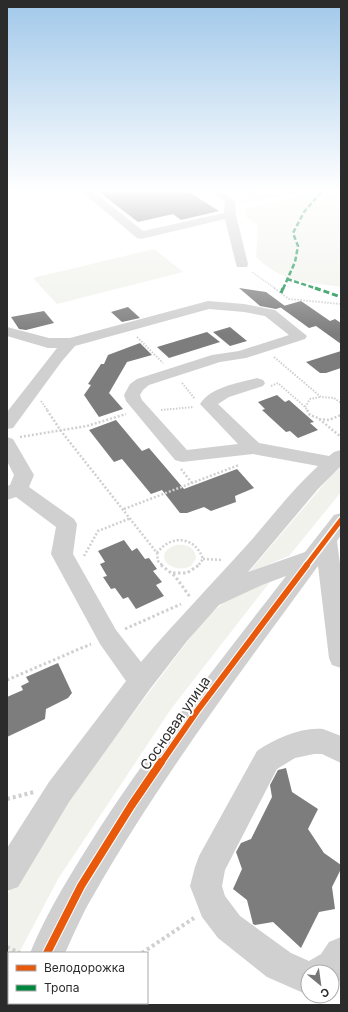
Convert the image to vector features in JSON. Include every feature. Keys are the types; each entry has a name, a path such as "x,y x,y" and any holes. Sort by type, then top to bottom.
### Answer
{"street":[{"path":"236,239 242,264"},
{"path":"7,331 48,343 70,343 208,305 244,308 270,313 300,336 241,355 218,358 143,382 136,387 132,394 134,401 142,412 182,456 253,448 337,459"},
{"path":"7,424 56,358 70,343"},
{"path":"253,448 208,404 218,396 261,385"},
{"path":"11,440 24,475 13,491 67,524 62,554 108,637 141,681"},
{"path":"7,876 59,792 141,681 179,634 254,551 311,484 337,459"},
{"path":"206,604 326,540 341,658"},
{"name":"Сосновая улица","path":"48,952 81,886 131,806 197,711 326,540"},
{"path":"300,974 279,965 229,927 213,906 206,886 210,867 267,760 279,751 303,743 322,741 341,750"},
{"path":"334,964 341,954"}],"path":[{"path":"242,264 289,299 341,304"},
{"path":"262,348 321,397"},
{"path":"261,385 278,384 305,407 310,415 329,420 341,415"},
{"path":"33,389 61,431 124,508 157,553"},
{"path":"305,407 310,399 321,397 334,398 341,403"},
{"path":"11,440 87,426 130,412"},
{"path":"318,418 341,437"},
{"path":"124,508 244,463"},
{"path":"179,468 192,483"},
{"path":"82,560 98,531 131,518"},
{"path":"7,680 192,600 172,573 160,565 157,560 157,553 162,546 169,542 187,541 197,546 203,559"},
{"path":"172,573 181,574 191,571 197,568 203,559"},
{"path":"203,559 227,561"},
{"path":"7,799 40,791"},
{"path":"144,952 213,906"},
{"path":"7,947 18,952"}],"shaded area":[{"path":"257,239 341,239 341,287 306,282 286,277 266,266 256,257"},
{"path":"154,249 183,272 57,304 33,278"},
{"path":"341,467 341,492 289,556 248,573 331,476"},
{"path":"176,545 189,547 194,551 196,558 191,566 176,568 170,566 166,562 164,558 165,553"},
{"path":"273,578 171,709 58,879 20,952 8,952 7,978 7,896 14,882 83,780 205,618 226,601"}],"building":[{"path":"239,288 266,292 285,306 276,309 260,306"},
{"path":"301,301 330,321 335,319 341,323 341,344 316,326 309,328 280,307"},
{"path":"128,307 140,318 122,322 111,312"},
{"path":"44,311 54,323 26,330 19,329 11,317"},
{"path":"230,327 247,341 230,346 213,332"},
{"path":"207,332 220,342 169,358 157,347"},
{"path":"140,343 152,355 127,362 109,393 123,409 99,417 84,395 91,385 88,384 101,364 104,364 108,355"},
{"path":"341,351 341,368 326,373 320,373 306,362"},
{"path":"277,395 285,402 289,400 314,422 310,423 318,430 298,438 290,431 286,432 262,410 265,409 258,402"},
{"path":"116,420 142,451 149,448 184,489 237,469 254,488 235,496 236,502 211,511 204,507 187,513 180,513 162,490 151,494 122,459 114,462 89,430"},
{"path":"124,540 132,551 137,548 145,559 149,558 157,569 153,571 162,582 156,585 164,596 136,609 128,597 123,599 115,588 111,589 103,577 107,576 100,564 105,562 98,551"},
{"path":"58,663 72,693 68,698 46,709 45,719 7,737 7,697 23,690 21,686 29,682 26,677"},
{"path":"286,768 292,792 318,809 308,829 324,853 341,865 341,869 332,887 335,909 319,912 301,948 273,922 253,924 247,900 233,889 242,869 236,852 241,843 251,839 272,797 270,785 278,770"}],"marked path":[{"path":"281,293 295,262 298,246 295,239"},
{"path":"287,279 341,297"}],"cycle path":[{"path":"48,952 81,886 131,806 197,711 341,520"}]}
